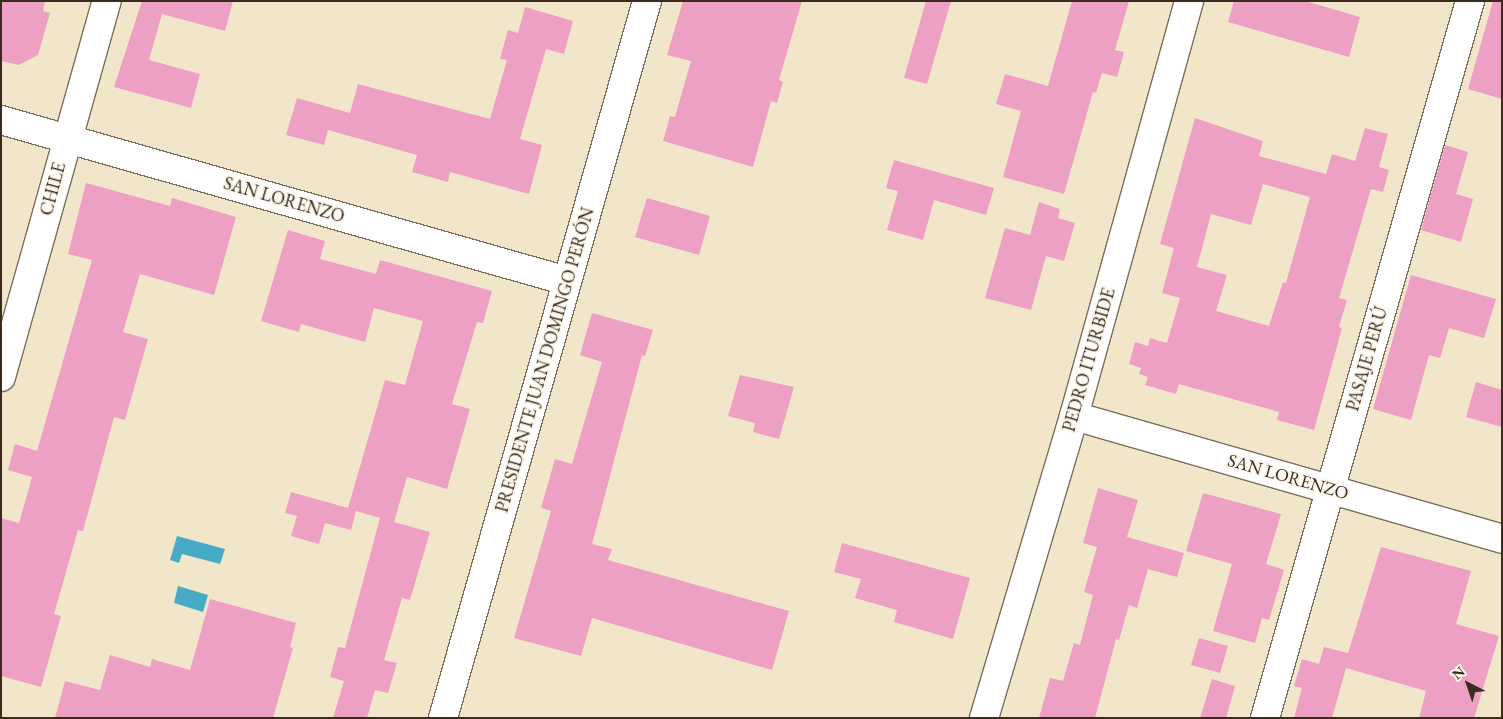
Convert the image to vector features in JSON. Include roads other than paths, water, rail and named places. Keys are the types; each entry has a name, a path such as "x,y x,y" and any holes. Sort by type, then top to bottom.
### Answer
{"street":[{"name":"CHILE","path":"1,377 107,1"},
{"name":"PRESIDENTE JUAN DOMINGO PERÓN","path":"443,718 647,1"},
{"name":"PEDRO ITURBIDE","path":"984,718 1074,416 1189,1"},
{"name":"PASAJE PERÚ","path":"1265,718 1470,1"},
{"name":"SAN LORENZO","path":"1,120 567,281"},
{"name":"SAN LORENZO","path":"1074,416 1502,539"}],"water":[{"path":"177,536 225,549 220,564 182,554 179,563 170,560"},
{"path":"178,586 208,595 203,612 174,603"}]}
